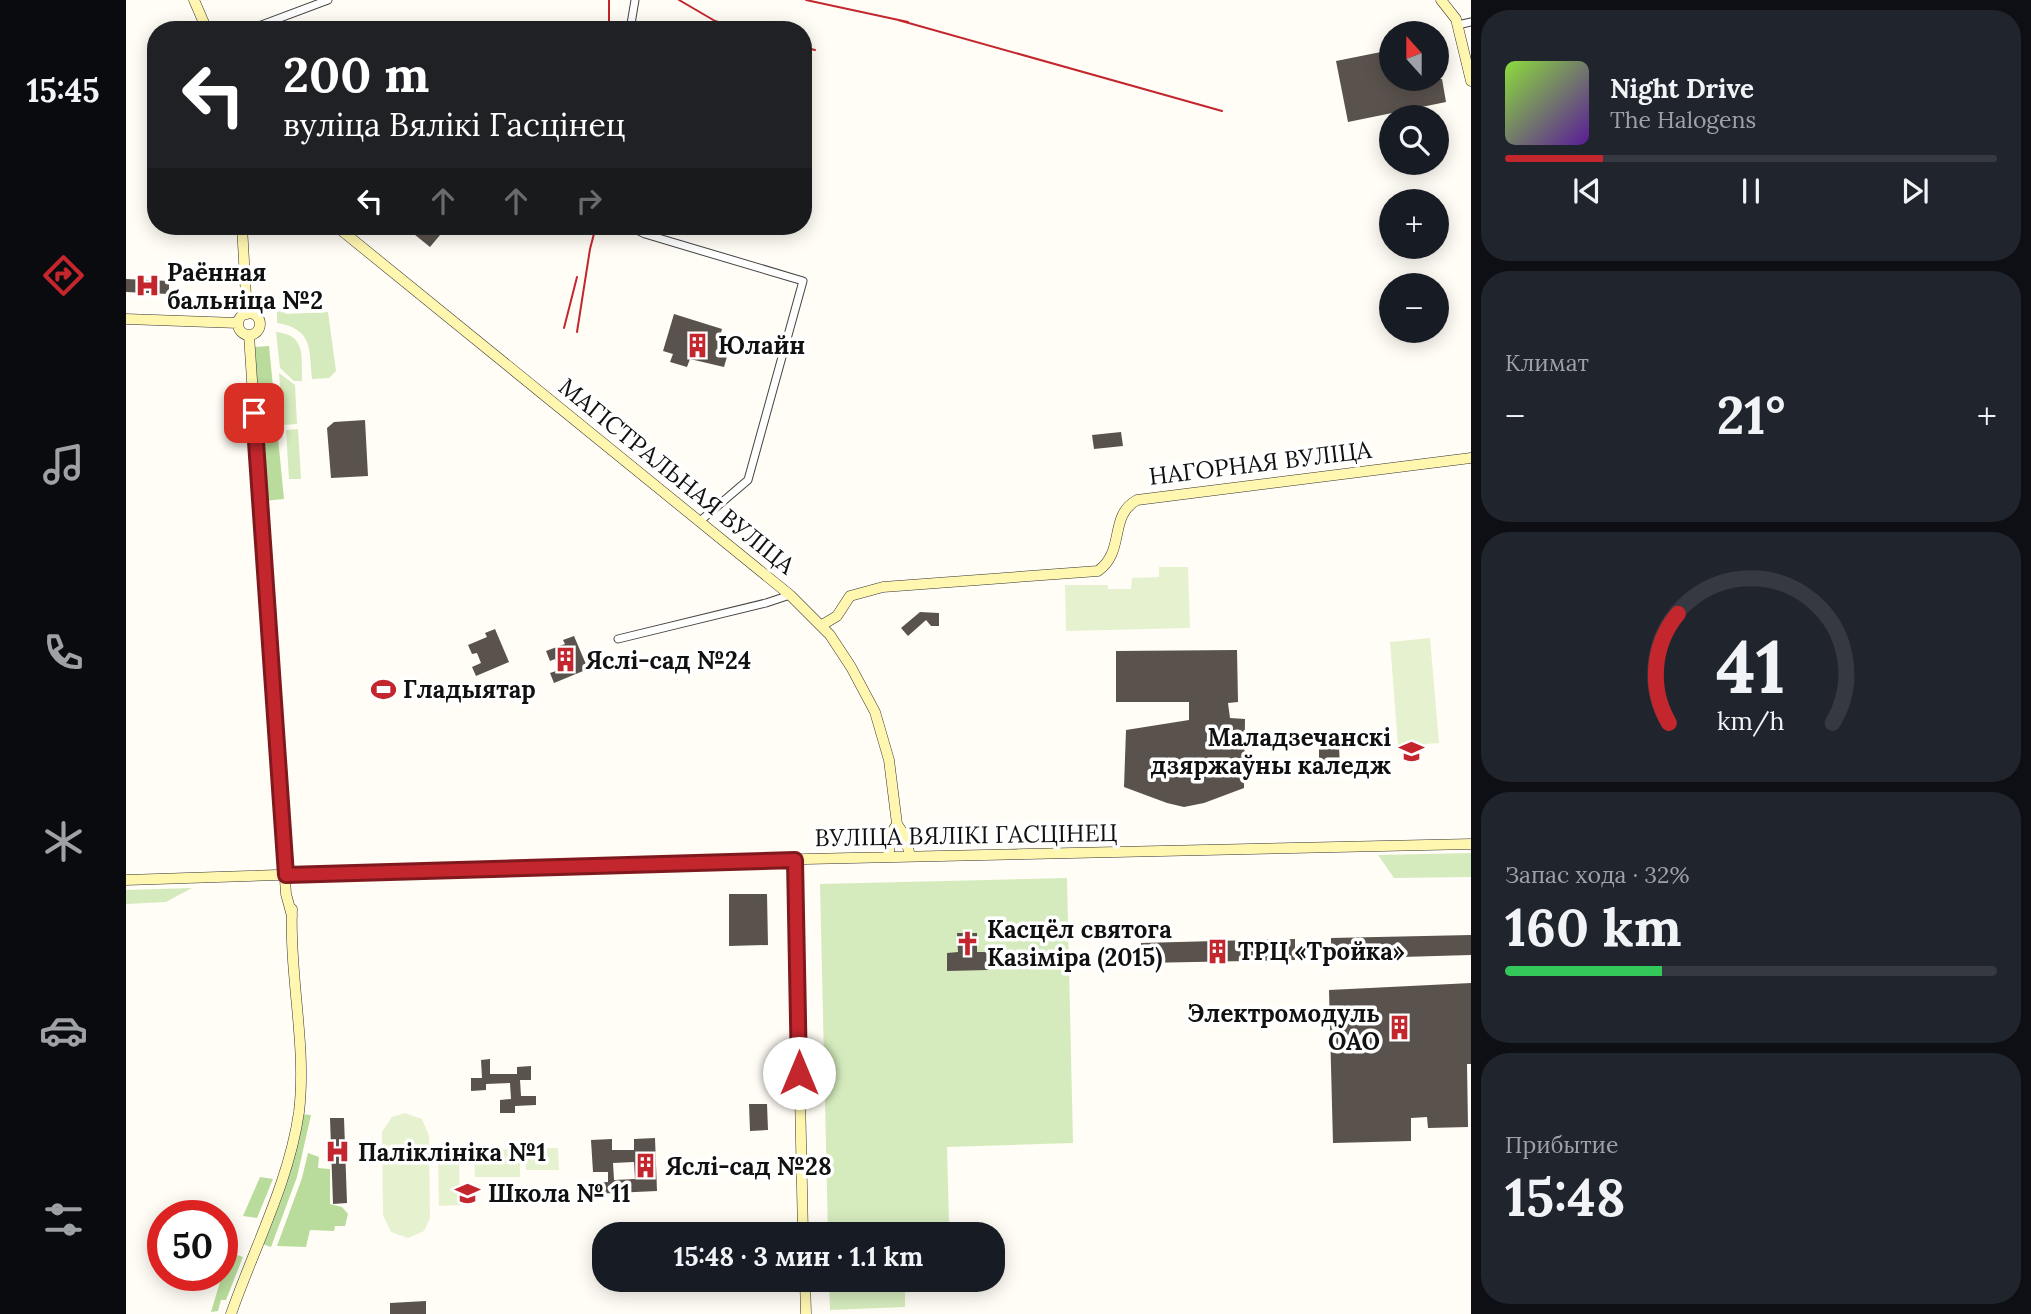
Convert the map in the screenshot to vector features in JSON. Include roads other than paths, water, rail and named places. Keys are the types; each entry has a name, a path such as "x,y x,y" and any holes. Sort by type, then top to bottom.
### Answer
{"main road":[{"path":"194,0 204,21"},
{"path":"1441,0 1452,12 1458,25 1471,81"},
{"path":"126,319 238,323 247,314 243,235"},
{"name":"МАГІСТРАЛЬНАЯ ВУЛІЦА","path":"347,235 700,521 822,625 851,667 875,712 886,743 897,824"},
{"path":"238,323 241,332 249,335 257,331 260,325 256,316 247,314"},
{"path":"231,1314 282,1179 299,1112 300,1070 292,916 286,894 249,335"},
{"name":"НАГОРНАЯ ВУЛІЦА","path":"822,625 837,616 850,596 883,587 1098,571 1114,554 1124,511 1137,500 1471,458"},
{"path":"888,857 889,836 897,824 905,836 910,856"},
{"name":"ВУЛІЦА ВЯЛІКІ ГАСЦІНЕЦ","path":"126,880 910,856 1471,844"},
{"path":"795,860 803,1222"},
{"path":"806,1292 807,1314"}],"street":[{"path":"272,21 328,0"},
{"path":"632,21 635,0"},
{"path":"1458,25 1471,22"},
{"path":"649,235 803,281 748,480 700,521"},
{"path":"618,639 790,595"}],"railway":[{"path":"609,0 609,21"},
{"path":"679,0 715,21"},
{"path":"806,0 908,22"},
{"path":"898,20 1222,111"},
{"path":"577,332 594,235"},
{"path":"564,328 577,277"}],"place":[{"name":"Раённая бальніца №2","path":"147,286"},
{"name":"Юлайн","path":"698,345"},
{"name":"Яслі-сад №24","path":"565,660"},
{"name":"Гладыятар","path":"383,689"},
{"name":"Маладзечанскі дзяржаўны каледж","path":"1411,751"},
{"name":"Касцёл святога Казіміра (2015)","path":"967,943"},
{"name":"ТРЦ «Тройка»","path":"1218,951"},
{"name":"Электромодуль ОАО","path":"1400,1027"},
{"name":"Паліклініка №1","path":"338,1152"},
{"name":"Яслі-сад №28","path":"645,1166"},
{"name":"Школа № 11","path":"468,1193"}]}
